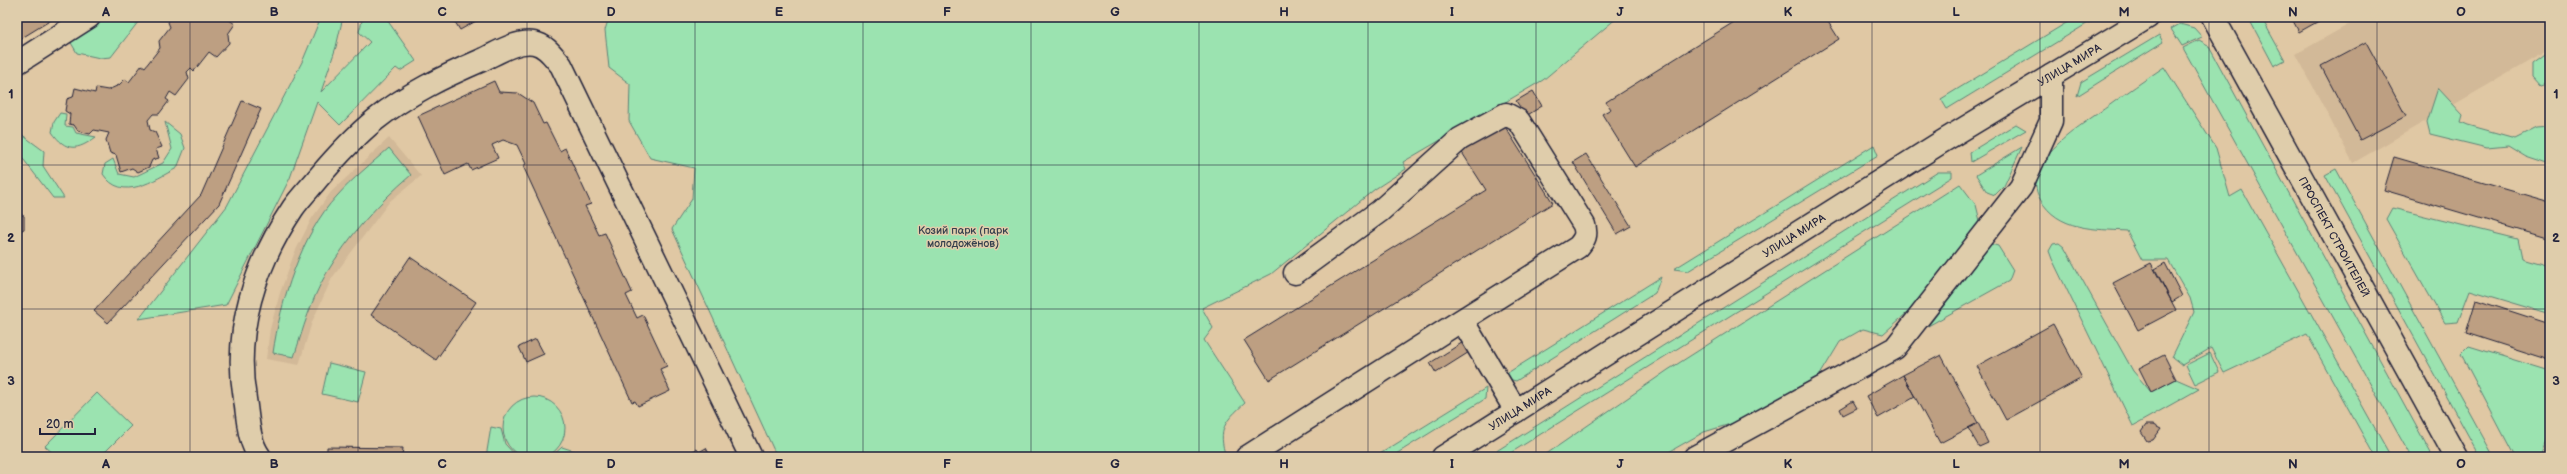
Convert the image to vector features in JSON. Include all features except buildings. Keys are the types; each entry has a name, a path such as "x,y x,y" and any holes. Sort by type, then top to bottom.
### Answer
{"main road":[{"path":"17,63 89,17"},
{"name":"УЛИЦА МИРА","path":"1443,457 1940,143 2148,17"},
{"name":"ПРОСПЕКТ СТРОИТЕЛЕЙ","path":"2213,17 2456,457"},
{"path":"260,457 255,450 251,435 242,385 242,337 249,297 268,252 293,208 330,165 375,120 430,84 513,46 533,43 548,50 561,65 751,457"},
{"path":"1695,457 1895,348 2021,187 2051,121 2051,76"},
{"path":"1247,457 1578,247 1584,240 1586,233 1584,225 1518,121 1506,114 1460,139 1380,211 1295,273"},
{"path":"1462,320 1516,411"}],"shaded area":[{"path":"2362,17 2550,17 2550,49 2353,163 2296,54"},
{"path":"389,138 421,176 390,201 332,278 312,322 299,365 266,359 270,329 280,293 294,254 312,218 331,192"}],"green space":[{"path":"99,17 142,17 111,57 100,58 77,53 70,41"},
{"path":"321,17 343,17 336,47 321,92 370,42 359,32 363,17 385,17 416,61 400,71 396,68 340,125 317,102 290,178 226,305 139,319 227,206 303,60"},
{"name":"Козий парк (парк молодожёнов)","path":"609,17 1618,17 1543,80 1403,162 1406,169 1375,189 1271,274 1202,308 1213,328 1204,340 1245,403 1232,415 1225,426 1222,439 1226,457 777,457 672,229 692,199 694,168 650,158 629,121 630,84 609,68 605,30"},
{"path":"2076,17 2098,17 1947,109 1941,99"},
{"path":"2248,17 2261,17 2285,60 2274,66"},
{"path":"2180,24 2194,28 2202,37 2182,46 2171,29"},
{"path":"2159,35 2163,42 2077,96 2081,82"},
{"path":"2199,40 2208,45 2433,457 2411,457 2183,48"},
{"path":"2547,53 2550,53 2550,83 2540,86 2532,77 2532,64"},
{"path":"2164,67 2216,148 2230,197 2242,190 2391,457 2375,457 2307,334 2224,373 2211,348 2182,365 2172,357 2194,312 2190,298 2168,260 2142,260 2127,231 2102,230 2067,223 2048,209 2040,199 2036,185 2038,171 2045,158 2056,146 2069,134"},
{"path":"2438,88 2463,115 2461,122 2468,125 2515,138 2537,127 2550,126 2550,165 2526,157 2508,146 2487,148 2430,134 2427,122"},
{"path":"60,113 66,114 65,126 73,127 76,133 96,137 77,147 67,146 62,143 52,132 54,122"},
{"path":"165,122 180,134 185,148 177,168 148,183 138,186 129,188 119,187 111,183 103,174 105,164 113,159 119,174 134,177 163,163 172,149"},
{"path":"2016,124 2026,130 1971,162 1970,152"},
{"path":"17,131 44,151 43,166 64,198 53,198 24,160 17,154"},
{"path":"1874,145 1878,155 1688,271 1674,269"},
{"path":"2022,147 2004,186 1995,195 1987,192 1976,175"},
{"path":"389,148 411,175 364,221 326,274 316,294 294,357 273,353 276,333 287,291 294,270 313,230 324,212 337,196"},
{"path":"2336,169 2494,457 2480,457 2325,175"},
{"path":"1938,172 1952,172 1952,177 1504,457 1487,457"},
{"path":"1960,184 1976,205 1980,221 1926,296 1883,334 1863,329 1840,342 1820,375 1737,422 1704,432 1660,457 1542,457 1668,370"},
{"path":"2392,208 2518,239 2522,258 2550,266 2550,314 2470,290 2458,322 2445,323 2386,219"},
{"path":"2059,243 2064,247 2133,371 2151,392 2176,379 2199,389 2133,426 2052,259 2049,251 2053,244"},
{"path":"1991,244 1998,246 2013,270 2009,281 1928,326"},
{"path":"1661,277 1655,293 1516,381 1501,377"},
{"path":"2469,346 2550,371 2550,433 2541,457 2515,457 2461,354"},
{"path":"2210,353 2219,372 2195,384 2186,365"},
{"path":"329,363 366,372 358,402 322,394"},
{"path":"1486,388 1485,399 1391,457 1375,457"},
{"path":"97,393 131,426 100,457 57,457 45,446"},
{"path":"534,397 546,400 556,406 562,416 565,428 562,440 556,450 546,456 534,459 522,456 512,450 506,440 503,428 506,416 512,406 522,400"},
{"path":"491,427 501,429 505,444 517,457 486,457"},
{"path":"562,447 586,455 587,457 551,457"}]}
